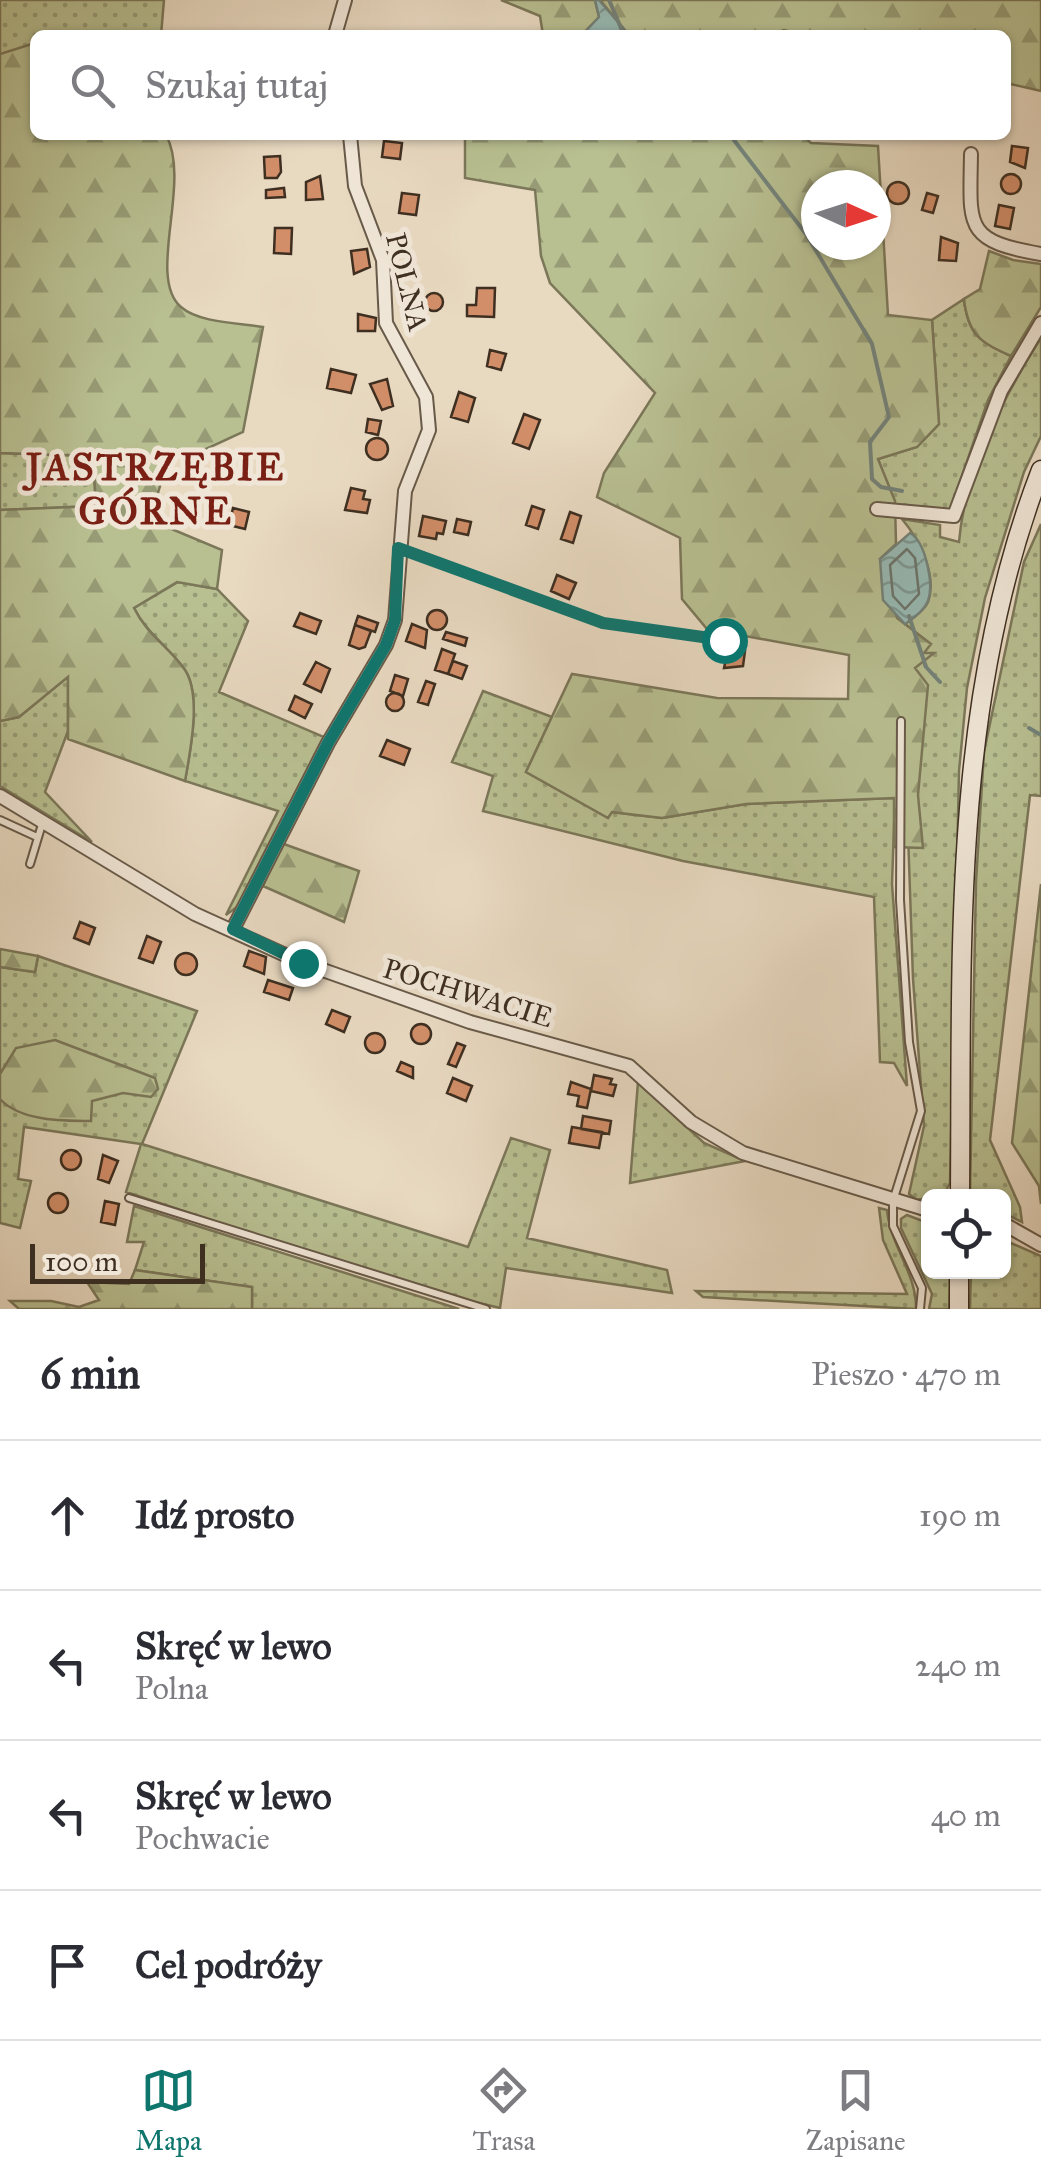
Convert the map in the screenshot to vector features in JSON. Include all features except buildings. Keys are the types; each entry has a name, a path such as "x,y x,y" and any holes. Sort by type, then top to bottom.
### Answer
{"main road":[{"path":"960,1189 963,890 971,768 1001,590 1041,470"},
{"path":"959,1279 959,1309"}],"street":[{"path":"337,30 345,0"},
{"name":"POLNA","path":"233,929 328,743 386,645 395,620 405,491 425,446 430,414 426,397 386,323 382,260 355,186 350,140"},
{"path":"971,154 972,218 978,232 998,247 1041,254"},
{"path":"877,508 954,516 1000,392 1041,323"},
{"name":"POCHWACIE","path":"0,796 184,908 375,992 629,1066 677,1111 719,1141 770,1164 921,1208"},
{"path":"1011,1228 1041,1245"}],"lane":[{"path":"398,548 603,623 724,640"},
{"path":"901,722 900,900 909,1042 921,1112 893,1202 893,1226 922,1288 920,1309"},
{"path":"0,820 37,837"},
{"path":"30,864 44,820"},
{"path":"130,1198 486,1309"}],"green space":[{"path":"0,0 164,0 161,30 30,30 30,46 0,57"},
{"path":"501,0 595,0 599,17 587,30 542,30 540,16"},
{"path":"600,0 1041,0 1041,91 1011,84 1011,30 625,30"},
{"path":"30,45 30,140 168,140 174,177 168,252 171,293 181,307 198,316 263,327 243,432 191,456 174,457 163,476 150,520 222,550 217,589 177,582 134,608 190,681 193,724 185,781 68,739 68,677 19,717 0,721 0,510 96,506 93,456 0,453 0,54"},
{"path":"465,140 808,140 878,146 879,170 801,170 801,260 885,260 888,315 932,320 939,424 917,447 878,459 895,501 896,544 880,559 897,618 931,644 924,653 934,653 915,668 928,685 918,795 923,848 894,847 894,798 746,804 662,818 612,812 608,818 526,772 572,674 717,698 848,699 849,655 707,629 682,599 680,538 597,497 604,473 655,393 550,283 541,256 535,190 465,178"},
{"path":"989,251 1041,264 1041,307 1011,356 977,336 966,311 964,299 980,289"},
{"path":"964,299 977,336 1011,356 988,400 950,511 895,507 878,459 917,447 939,424 932,320"},
{"path":"1041,338 1041,436 1024,472 985,598 967,688 959,771 950,1183 947,1189 921,1189 921,1199 917,1200 909,1194 924,1126 913,979 907,804 886,684 930,644 905,624 928,602 930,580 920,546 902,519 940,525 940,537 959,542 969,488 1013,385"},
{"path":"0,453 93,456 96,506 0,510"},
{"path":"1041,524 1041,796 1030,795 990,1140 1020,1207 1022,1222 1011,1216 1011,1189 970,1189 976,882 984,752 1024,562"},
{"path":"178,582 217,589 248,621 219,692 324,737 237,907 226,915 278,811 185,781 193,724 190,681 134,608"},
{"path":"68,676 68,731 45,792 92,842 0,786 0,721 19,717"},
{"path":"483,691 552,717 526,772 607,817 611,812 662,818 746,804 895,798 892,884 907,1086 894,1063 880,1062 874,897 683,861 483,811 493,776 452,762"},
{"path":"281,843 359,871 344,922 263,886"},
{"path":"1041,884 1041,1204 1039,1186 1012,1143"},
{"path":"0,949 38,956 35,972 0,967"},
{"path":"38,956 197,1011 142,1144 468,1247 511,1138 550,1150 527,1238 667,1270 672,1293 506,1268 500,1308 420,1289 126,1192 141,1144 24,1127 18,1179 31,1181 20,1228 0,1223 0,967 35,972"},
{"path":"55,1040 155,1078 158,1089 151,1097 123,1093 92,1101 91,1121 42,1118 19,1112 0,1099 0,1074 16,1048"},
{"path":"638,1082 704,1143 745,1161 630,1183"},
{"path":"134,1206 459,1309 252,1309 252,1287 135,1270 144,1242 127,1242"},
{"path":"879,1208 887,1210 912,1284 916,1309 703,1297 696,1291 907,1294 883,1240"},
{"path":"907,1215 921,1220 921,1271 901,1228 901,1219"},
{"path":"1011,1243 1041,1256 1041,1309 970,1309 971,1279 1011,1279"},
{"path":"135,1270 252,1287 252,1309 19,1309 10,1301 51,1301 79,1307 99,1300 87,1282 129,1284"},
{"path":"925,1279 951,1279 949,1309 929,1309 932,1294"}],"water":[{"path":"595,0 625,30 587,30 599,17"},
{"path":"910,533 924,554 930,594 924,608 905,624 883,600 880,559"}],"waterway":[{"path":"609,0 622,30"},
{"path":"734,140 806,234 872,344 889,417 870,442 872,479 881,487 902,491"},
{"path":"909,616 926,667 940,682"},
{"path":"1029,728 1041,735"}],"district":[{"name":"JASTRZĘBIE GÓRNE","path":"156,489"}],"route":[{"path":"303,963 233,929 328,743 356,702 386,645 395,620 398,548 603,623 724,640"}]}
